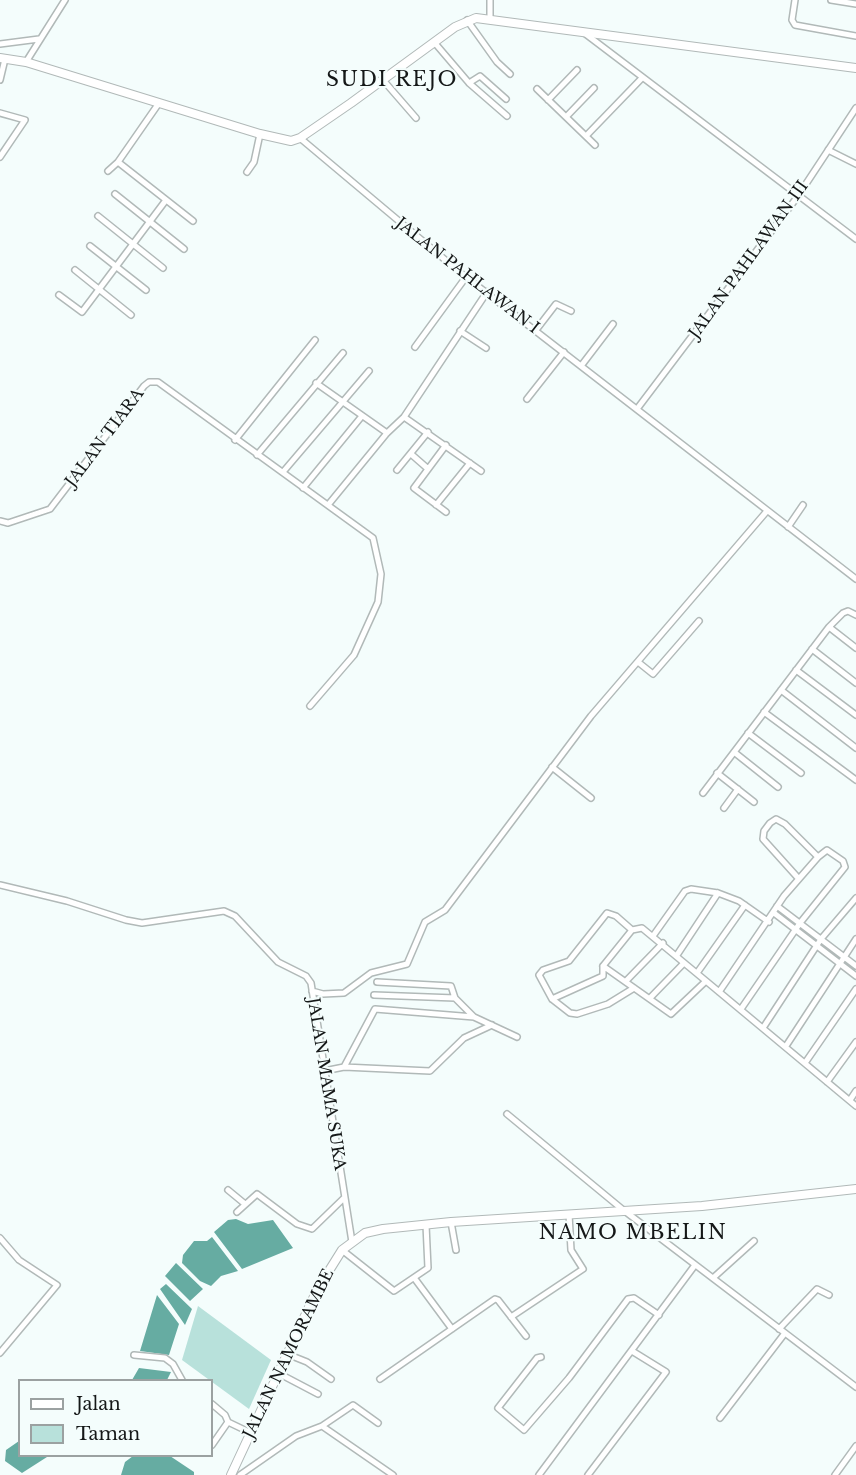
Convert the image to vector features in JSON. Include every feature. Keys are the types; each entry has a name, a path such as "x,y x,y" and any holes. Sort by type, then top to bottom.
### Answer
{"main road":[{"path":"3,58 26,62 260,134 291,141 300,138 467,20 476,18 579,29 856,68"},
{"name":"JALAN NAMORAMBE","path":"231,1475 317,1290 342,1250 371,1231 451,1222 622,1209 702,1206 856,1189"}],"street":[{"path":"26,62 65,0"},
{"path":"490,0 490,19"},
{"path":"795,0 792,20 795,25 856,36"},
{"path":"831,0 856,4"},
{"path":"467,20 497,62 510,74"},
{"path":"579,29 856,239"},
{"path":"0,44 39,39"},
{"path":"434,42 469,83 507,117"},
{"path":"0,80 3,58"},
{"path":"548,100 577,70"},
{"path":"469,83 480,76 506,99"},
{"path":"586,136 642,78"},
{"path":"383,80 416,118"},
{"path":"566,117 594,88"},
{"path":"537,89 596,145"},
{"path":"108,171 115,162 118,162 159,103"},
{"name":"JALAN PAHLAWAN III","path":"637,409 798,196 856,108"},
{"path":"0,113 25,120 0,157"},
{"path":"247,172 252,167 260,134"},
{"name":"JALAN PAHLAWAN I","path":"300,138 465,277 856,579"},
{"path":"828,150 856,164"},
{"path":"118,162 193,221"},
{"path":"115,194 184,249"},
{"path":"59,295 82,312 166,200"},
{"path":"98,216 163,268"},
{"path":"90,246 146,290"},
{"path":"75,270 131,315"},
{"path":"415,347 465,277"},
{"path":"328,505 387,433 404,417 487,292"},
{"path":"536,330 556,304 571,311"},
{"path":"580,366 613,324"},
{"path":"460,331 486,348"},
{"path":"310,706 354,655 381,589 379,554 373,538 235,440 315,340"},
{"path":"527,399 564,352"},
{"path":"257,455 343,353"},
{"path":"283,472 369,370"},
{"name":"JALAN TIARA","path":"0,521 9,523 50,508 149,382 158,382 235,440"},
{"path":"316,383 387,433"},
{"path":"303,488 362,416"},
{"path":"404,417 481,471"},
{"path":"397,470 428,432"},
{"path":"446,445 414,488 446,512"},
{"path":"411,454 428,468"},
{"path":"436,505 470,463"},
{"path":"788,526 803,505"},
{"path":"312,991 323,994 344,993 371,973 407,964 425,922 446,910 591,716 767,511"},
{"path":"703,793 829,627 843,613 856,615"},
{"path":"638,662 653,674 699,621"},
{"path":"829,627 856,648"},
{"path":"812,649 856,683"},
{"path":"796,670 856,716"},
{"path":"781,690 856,748"},
{"path":"764,712 856,780"},
{"path":"748,733 801,773"},
{"path":"734,752 778,787"},
{"path":"552,767 591,798"},
{"path":"717,773 754,802"},
{"path":"724,808 738,789"},
{"path":"799,879 763,839 764,831 770,823 776,819 785,824 818,857"},
{"path":"719,992 769,922 777,906 818,857 827,850 843,861 845,867 800,923 741,1009"},
{"name":"JALAN MAMA SUKA","path":"0,885 67,901 126,920 142,922 224,911 235,916 278,962 306,976 312,991 352,1242"},
{"path":"653,936 685,891 697,889 718,893 745,905 769,922"},
{"path":"677,955 718,893"},
{"path":"763,1028 821,939 856,898"},
{"path":"697,973 745,905"},
{"path":"777,906 856,966"},
{"path":"632,930 609,913 603,916 569,961 539,974 544,989 552,999 570,1013 584,1014 608,1004 634,988"},
{"path":"774,913 856,976"},
{"path":"603,966 632,930 642,928 663,943 856,1106"},
{"path":"786,1046 856,939"},
{"path":"626,981 663,943"},
{"path":"650,998 684,963"},
{"path":"603,966 671,1014 706,981"},
{"path":"552,999 603,976 605,972 603,966"},
{"path":"377,982 451,986 455,998 474,1017"},
{"path":"805,1063 856,989"},
{"path":"374,995 455,998"},
{"path":"344,1067 375,1009 474,1017 517,1037"},
{"path":"324,1071 344,1067 430,1071 464,1038 492,1025"},
{"path":"827,1082 856,1042"},
{"path":"850,1100 856,1091"},
{"path":"507,1114 622,1209 856,1388"},
{"path":"228,1190 245,1204"},
{"path":"237,1212 257,1194 297,1224 312,1229 344,1198"},
{"path":"511,1317 583,1269 571,1251 569,1214"},
{"path":"451,1222 456,1251"},
{"path":"342,1250 392,1291 415,1279 428,1266 426,1225"},
{"path":"0,1238 19,1260 57,1286 0,1353"},
{"path":"713,1278 754,1241"},
{"path":"539,1475 695,1264"},
{"path":"415,1279 452,1329"},
{"path":"779,1329 817,1289 829,1295"},
{"path":"541,1357 537,1358 498,1408 524,1430 528,1430 628,1299 634,1298 659,1315"},
{"path":"380,1379 495,1299 526,1336"},
{"path":"720,1418 785,1334"},
{"path":"588,1475 666,1372 632,1351"},
{"path":"287,1354 307,1362 331,1379"},
{"path":"134,1355 165,1358 173,1364 181,1379"},
{"path":"278,1373 318,1394"},
{"path":"213,1405 225,1415 228,1422 251,1433"},
{"path":"240,1475 296,1436 322,1426 353,1405 378,1423"},
{"path":"213,1444 228,1422"},
{"path":"322,1426 393,1475"},
{"path":"835,1475 856,1446"}],"green space":[{"path":"198,1306 271,1360 249,1409 213,1383 213,1379 208,1379 182,1360"}],"shaded area":[{"path":"236,1219 248,1224 273,1220 293,1248 242,1269 214,1232 228,1220"},
{"path":"212,1237 238,1271 221,1276 211,1286 200,1281 182,1263 183,1255 194,1241 207,1241"},
{"path":"176,1263 203,1289 190,1301 165,1276"},
{"path":"166,1284 192,1309 185,1325 160,1289"},
{"path":"157,1295 179,1324 169,1355 140,1351"},
{"path":"139,1368 171,1372 168,1379 133,1379"},
{"path":"18,1442 18,1457 47,1457 22,1473 5,1461 6,1450"},
{"path":"132,1457 172,1457 194,1472 194,1475 121,1475 125,1462"}],"district":[{"name":"SUDI REJO","path":"392,80"},
{"name":"NAMO MBELIN","path":"633,1233"}]}
